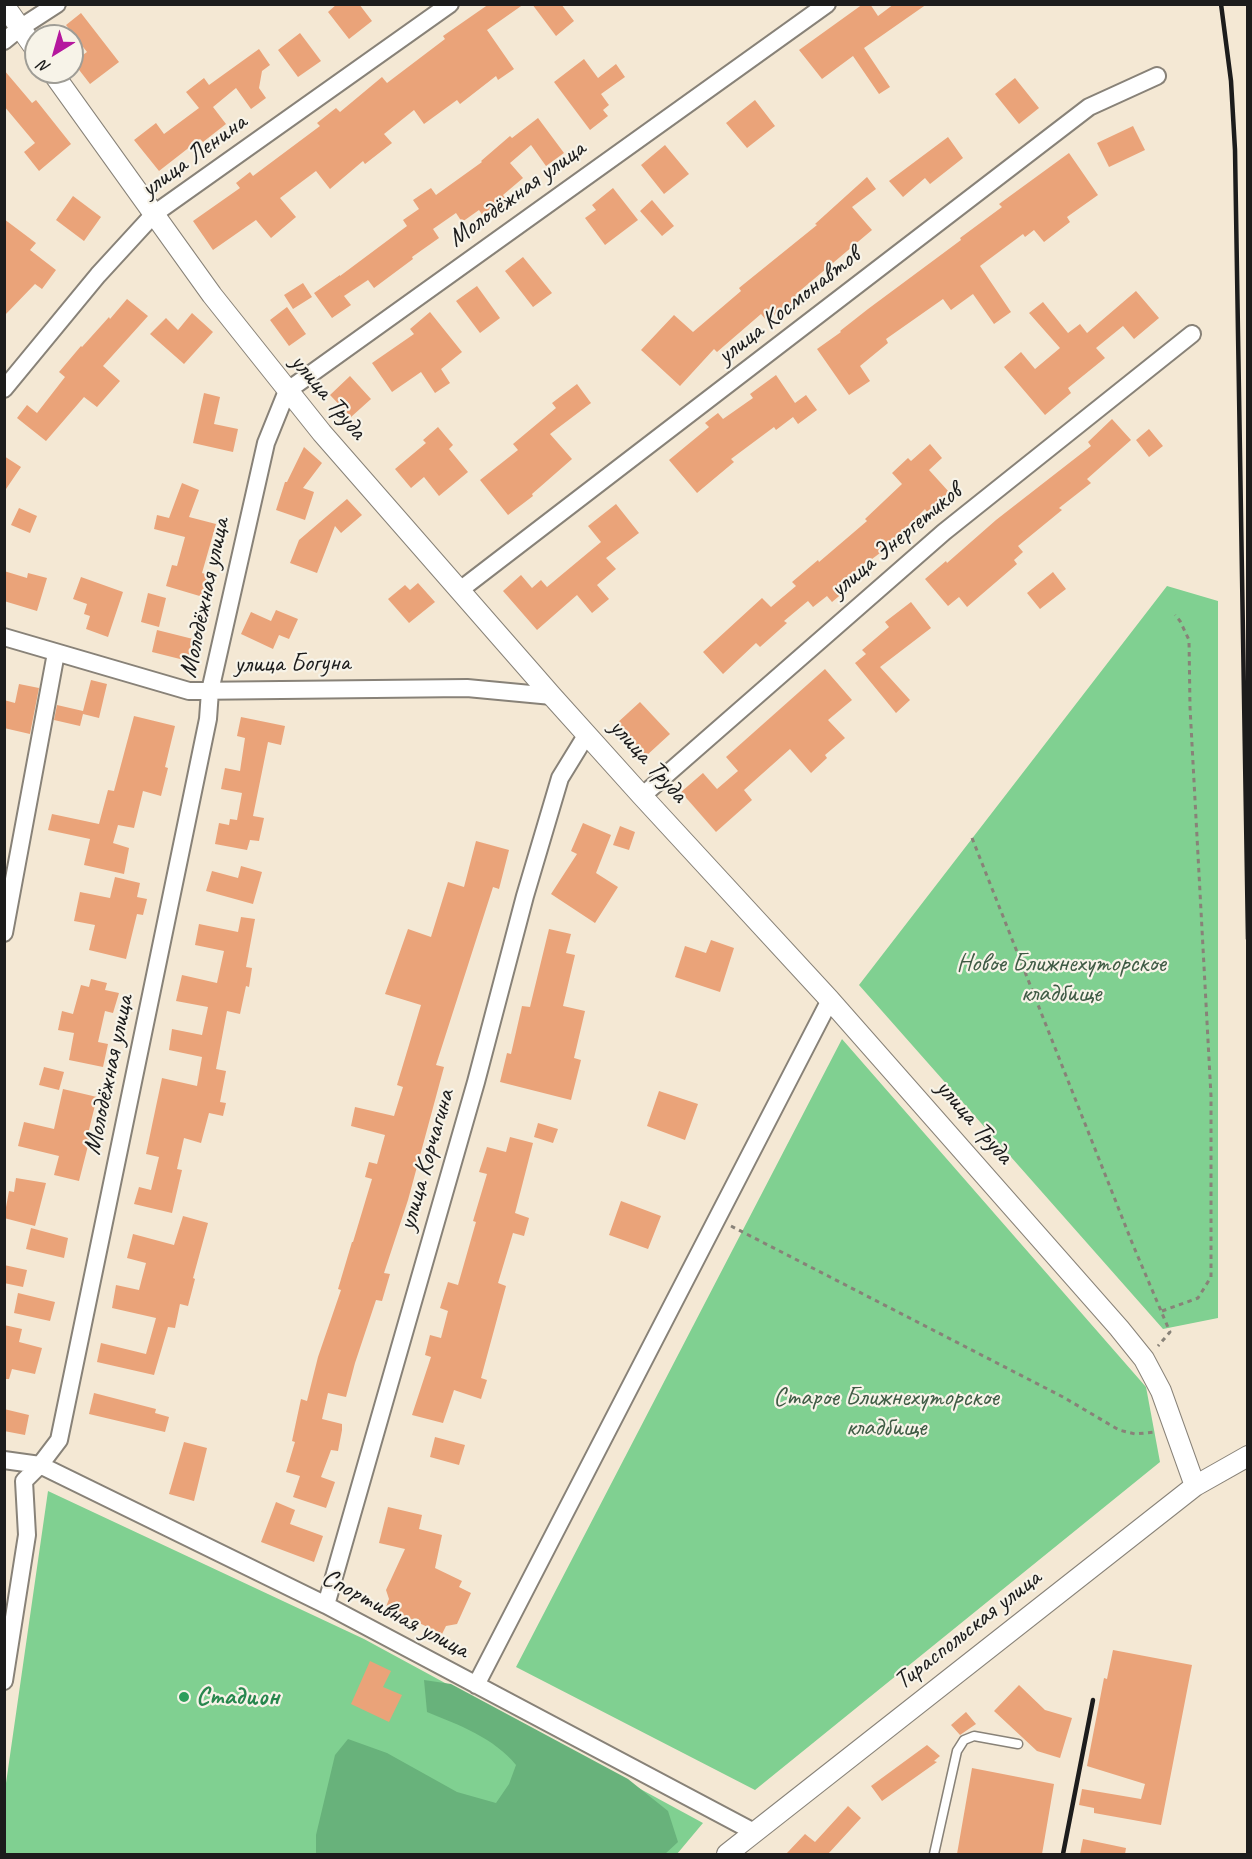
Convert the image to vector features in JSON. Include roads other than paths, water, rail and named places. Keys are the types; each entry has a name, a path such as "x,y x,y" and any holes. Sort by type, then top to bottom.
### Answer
{"street":[{"path":"4,41 57,4"},
{"name":"улица Ленина","path":"4,389 98,275 154,214 450,4"},
{"name":"Молодёжная улица","path":"4,1681 27,1535 24,1481 59,1440 208,719 210,691 266,443 287,391 827,4"},
{"path":"4,5 24,34"},
{"name":"улица Космонавтов","path":"460,590 1089,107 1157,76"},
{"name":"улица Труда","path":"61,84 212,295 287,391 387,510 642,796 830,1000 1119,1328 1144,1359 1161,1391 1195,1486"},
{"name":"улица Энергетиков","path":"642,796 944,532 1192,334"},
{"name":"улица Богуна","path":"4,637 189,691 467,688 552,696"},
{"path":"4,933 56,653"},
{"name":"улица Корчагина","path":"326,1605 476,1082 525,896 560,778 587,734"},
{"path":"476,1685 830,1000"},
{"name":"Тираспольская улица","path":"727,1854 1195,1486 1248,1456"},
{"name":"Спортивная улица","path":"4,1460 40,1465 326,1605 754,1832"}],"lane":[{"path":"934,1854 957,1751 964,1740 974,1736 1018,1744"}],"railway":[{"path":"1221,4 1231,81 1235,150 1248,939"},
{"path":"1063,1854 1093,1700"}],"place":[{"name":"Стадион","path":"184,1697"}],"park label":[{"name":"Новое Ближнехуторское кладбище","path":"1061,979"},
{"name":"Старое Ближнехуторское кладбище","path":"886,1413"}]}
